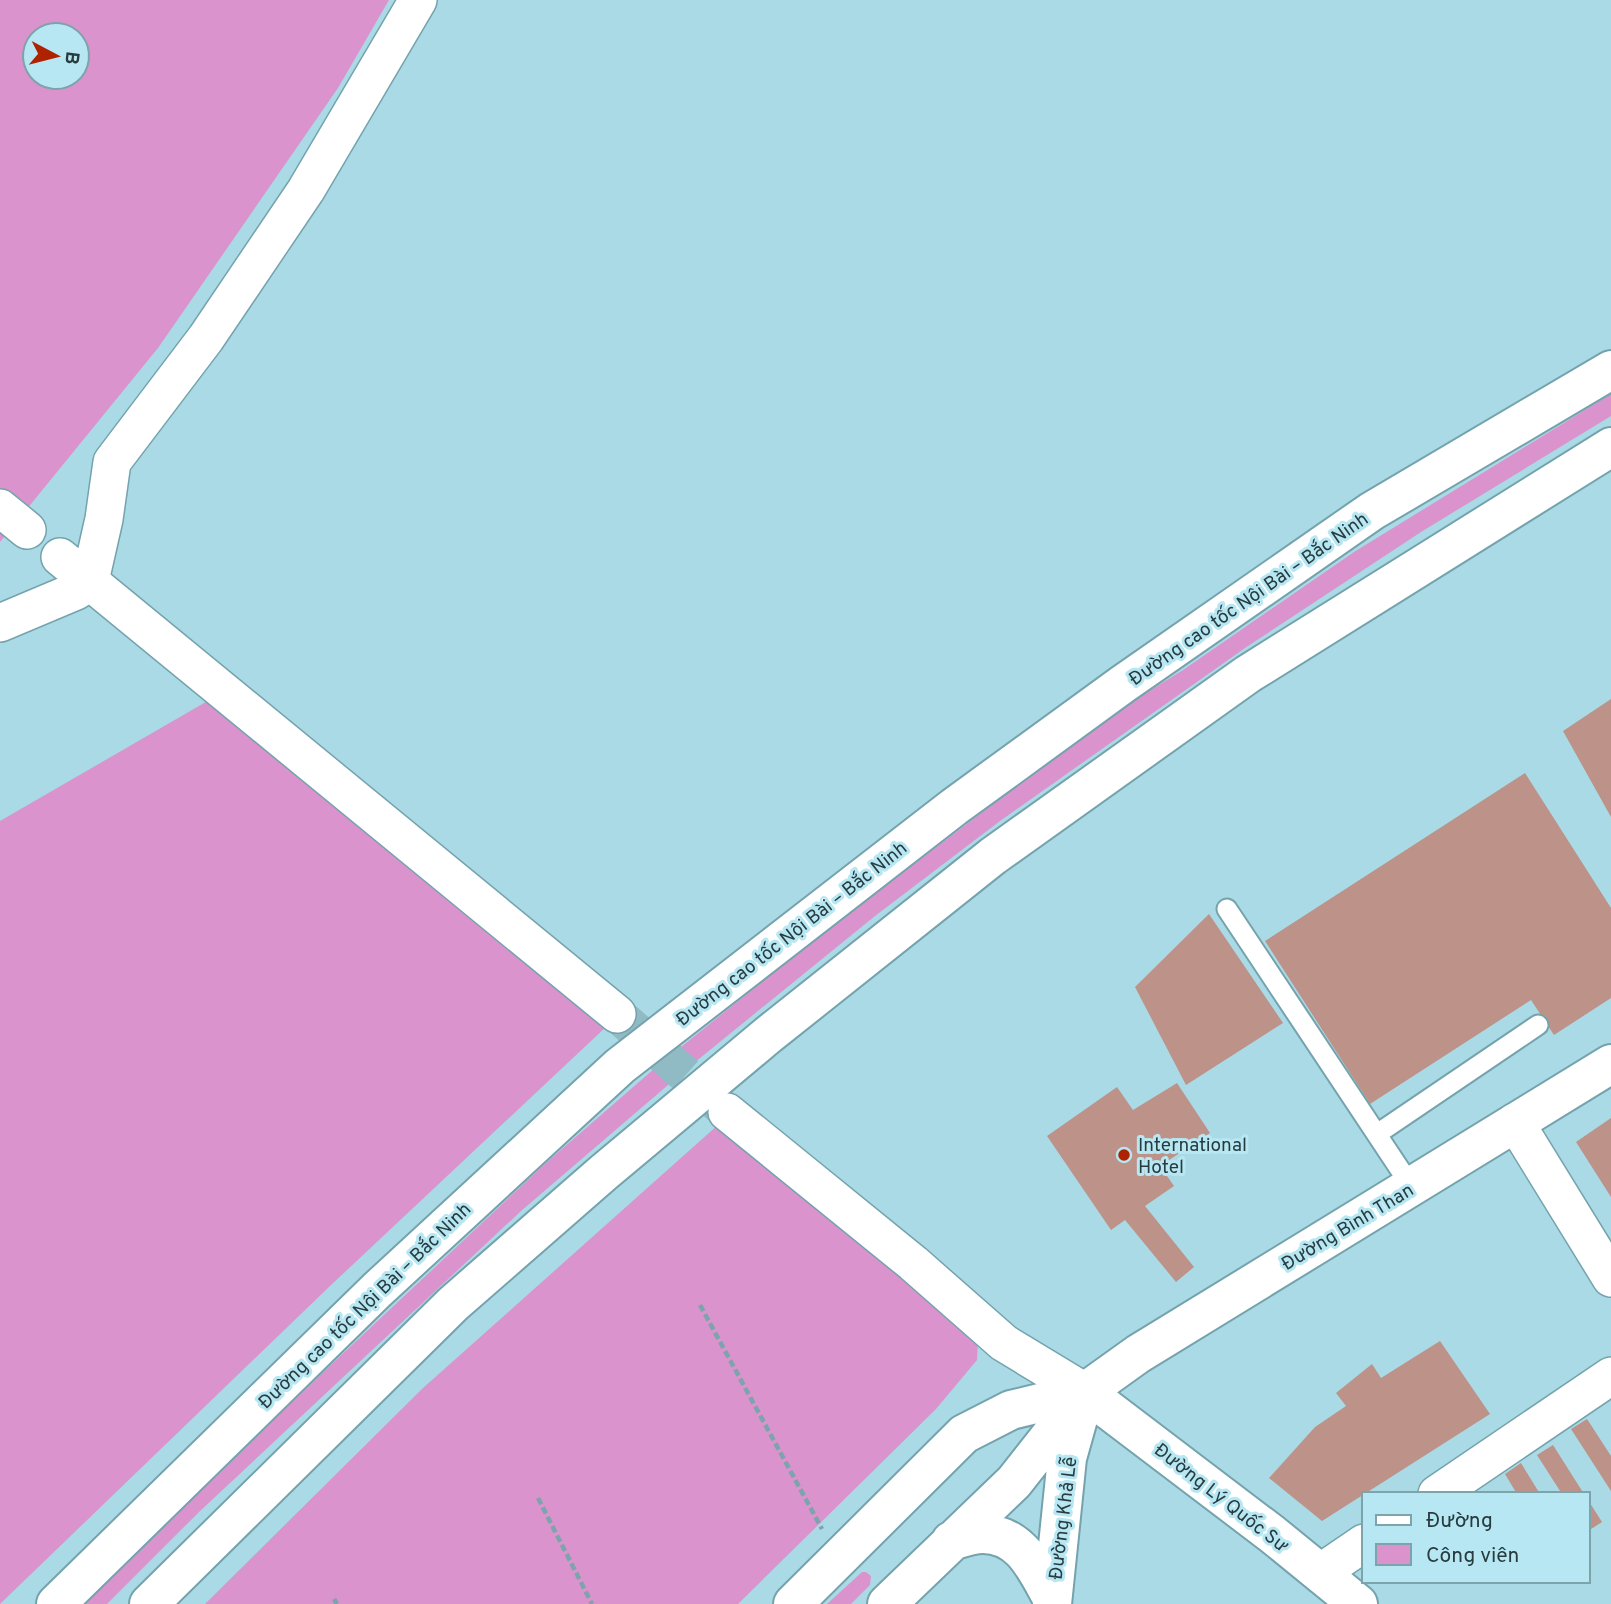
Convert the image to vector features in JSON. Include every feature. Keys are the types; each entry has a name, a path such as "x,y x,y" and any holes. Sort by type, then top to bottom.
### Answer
{"main road":[{"name":"Đường cao tốc Nội Bài – Bắc Ninh","path":"56,1604 377,1290 620,1066 954,807 1123,684 1372,511 1611,370"},
{"path":"149,1604 453,1304 603,1173 768,1035 993,856 1248,674 1611,447"},
{"name":"Đường Bình Than","path":"887,1604 1014,1482 1085,1392 1138,1354 1611,1064"},
{"name":"Đường Bình Than","path":"793,1604 964,1434 1011,1409 1085,1392"},
{"name":"Đường Lý Quốc Sư","path":"1085,1392 1358,1604"},
{"name":"Đường Khả Lễ","path":"1052,1601 1067,1458 1085,1392"},
{"path":"951,1541 984,1534 1014,1544 1024,1550 1052,1601"}],"street":[{"path":"0,623 76,591 90,581 104,519 112,462 206,338 306,190 418,0"},
{"path":"60,557 617,1014"},
{"path":"727,1112 913,1263 1004,1343 1085,1392"},
{"path":"1515,1122 1611,1278"},
{"path":"1440,1492 1611,1376"},
{"path":"1320,1573 1362,1544"}],"lane":[{"path":"1227,909 1411,1186"},
{"path":"1377,1134 1538,1025"}],"path":[{"path":"700,1305 827,1537 837,1561"},
{"path":"538,1498 592,1604"}],"green space":[{"path":"0,0 389,0 338,88 158,348 0,542"},
{"path":"1611,394 1611,416 1421,532 1245,648 1000,821 875,916 689,1067 521,1211 199,1512 107,1604 84,1604 319,1376 547,1162 655,1068 815,939 1109,716 1183,670 1354,552"},
{"path":"211,699 607,1026 330,1286 0,1604 0,821"},
{"path":"719,1124 978,1340 977,1360 936,1409 738,1604 205,1604 423,1388"},
{"path":"862,1572 871,1576 870,1585 851,1604 827,1604"}],"building":[{"path":"1611,699 1611,817 1563,731"},
{"path":"1525,773 1611,908 1611,998 1554,1035 1531,1000 1370,1104 1265,941"},
{"path":"1209,914 1283,1023 1186,1085 1135,987"},
{"path":"1177,1083 1210,1133 1160,1166 1174,1186 1145,1206 1194,1267 1176,1282 1125,1220 1111,1230 1047,1136 1117,1087 1133,1110"},
{"path":"1611,1118 1611,1197 1576,1142"},
{"path":"1440,1341 1490,1414 1368,1492 1362,1492 1362,1496 1322,1521 1269,1478 1315,1427 1346,1406 1336,1393 1372,1364 1381,1378"},
{"path":"1587,1419 1611,1456 1611,1491 1571,1429"},
{"path":"1553,1445 1583,1492 1561,1492 1537,1455"},
{"path":"1521,1463 1539,1492 1516,1492 1505,1474"},
{"path":"1590,1503 1602,1522 1590,1530"}],"tunnel":[{"path":"617,1014 726,1111"}],"place":[{"name":"International Hotel","path":"1124,1155"}]}
